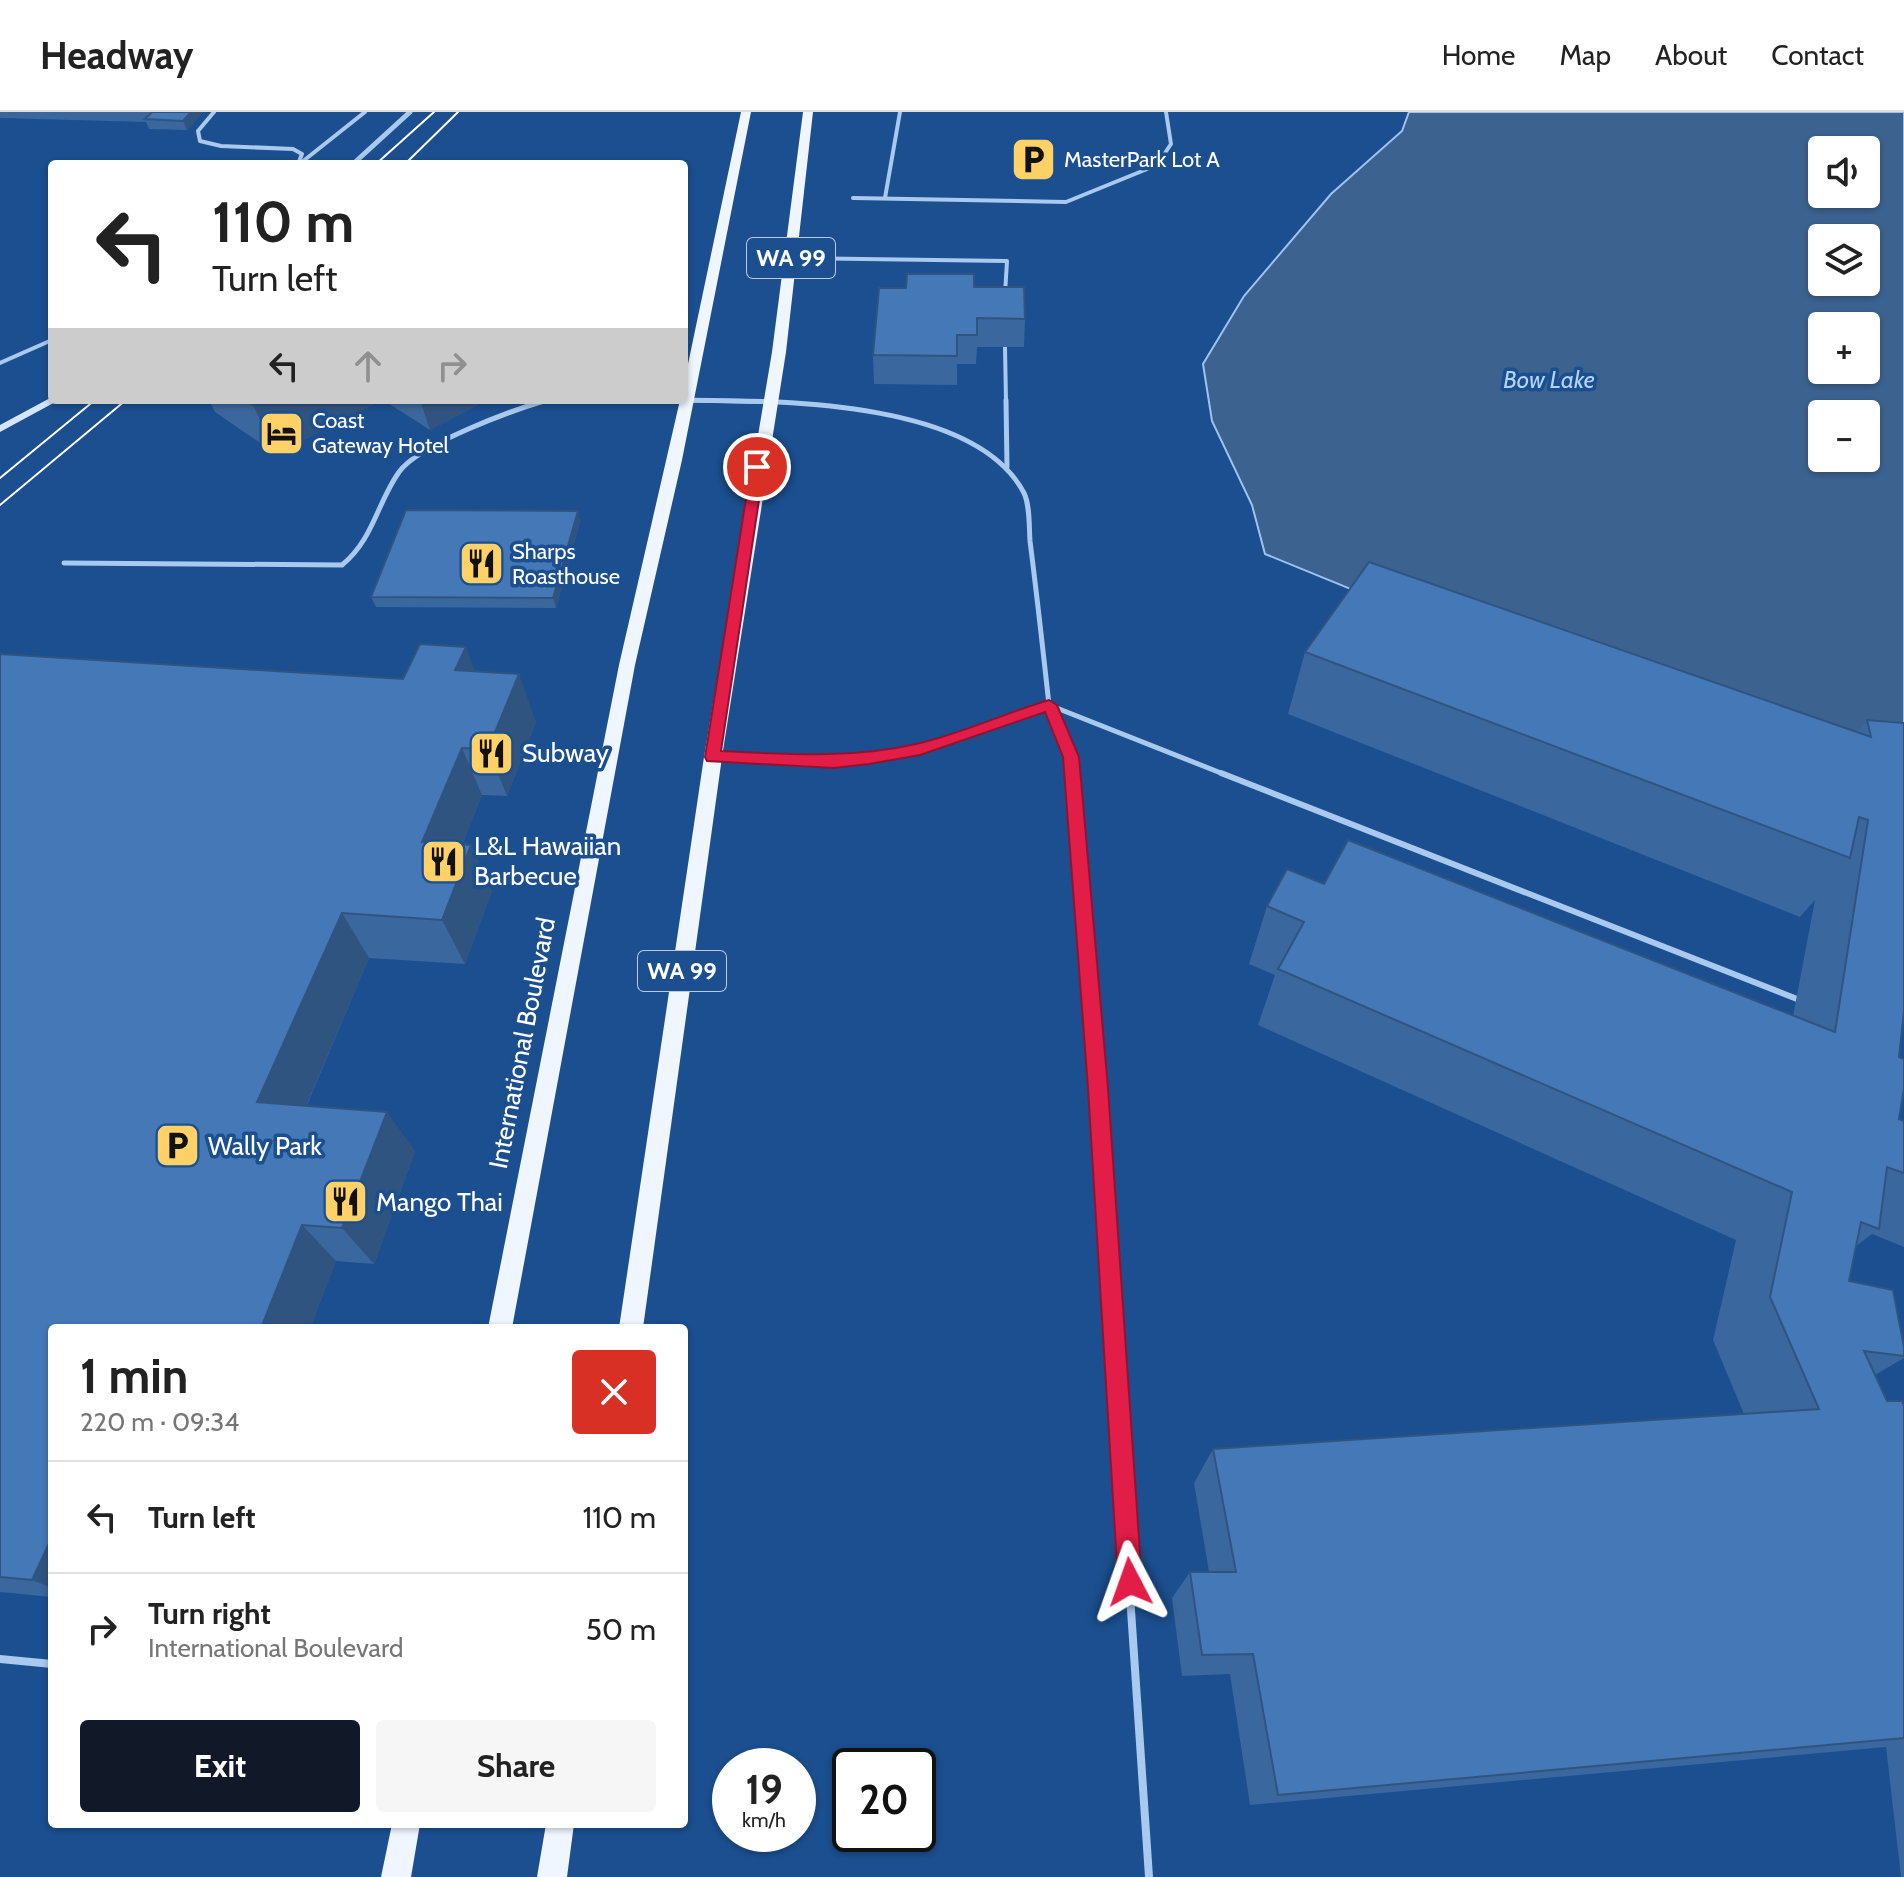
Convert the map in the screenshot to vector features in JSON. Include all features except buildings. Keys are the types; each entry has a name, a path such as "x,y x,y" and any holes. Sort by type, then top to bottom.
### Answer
{"main road":[{"name":"International Boulevard","path":"688,358 746,112"},
{"name":"WA 99","path":"632,1324 713,757 791,258 808,112"},
{"name":"International Boulevard","path":"501,1324 677,404"},
{"path":"396,1877 405,1828"},
{"path":"552,1877 559,1828"}],"street":[{"path":"357,160 410,112"},
{"path":"0,429 48,403"}],"lane":[{"path":"214,112 198,131 200,141 221,146 293,149 302,154 300,160"},
{"path":"304,160 365,112"},
{"path":"885,198 900,112"},
{"path":"853,198 1066,202 1157,165 1171,144 1166,112"},
{"path":"791,258 1007,261 1005,302"},
{"path":"0,363 48,342"},
{"path":"1005,347 1007,468"},
{"path":"688,400 827,405 904,419 960,440 1007,468 1025,494 1032,523 1035,593 1049,705 1071,757 1076,793 1149,1877"},
{"path":"64,563 342,565 362,548 398,470 410,459 507,412 534,404"},
{"path":"713,757 834,762 920,749 1049,705 1797,999"},
{"path":"0,1659 48,1664"}],"water":[{"name":"Bow Lake","path":"1409,112 1904,112 1904,768 1818,780 1265,554 1252,505 1212,421 1203,364 1244,296 1331,194 1402,131"}],"tram line":[{"path":"380,160 434,112"},
{"path":"409,160 458,112"},
{"path":"0,478 90,404"},
{"path":"0,505 121,404"}],"place":[{"name":"MasterPark Lot A","path":"1033,159"},
{"name":"Coast Gateway Hotel","path":"281,433"},
{"name":"Sharps Roasthouse","path":"481,564"},
{"name":"Subway","path":"491,753"},
{"name":"L&L Hawaiian Barbecue","path":"443,861"},
{"name":"Wally Park","path":"177,1146"},
{"name":"Mango Thai","path":"345,1202"}],"route":[{"path":"757,467 713,757 834,762 869,758 920,749 1049,705 1071,757 1098,1088 1130,1582"}]}
